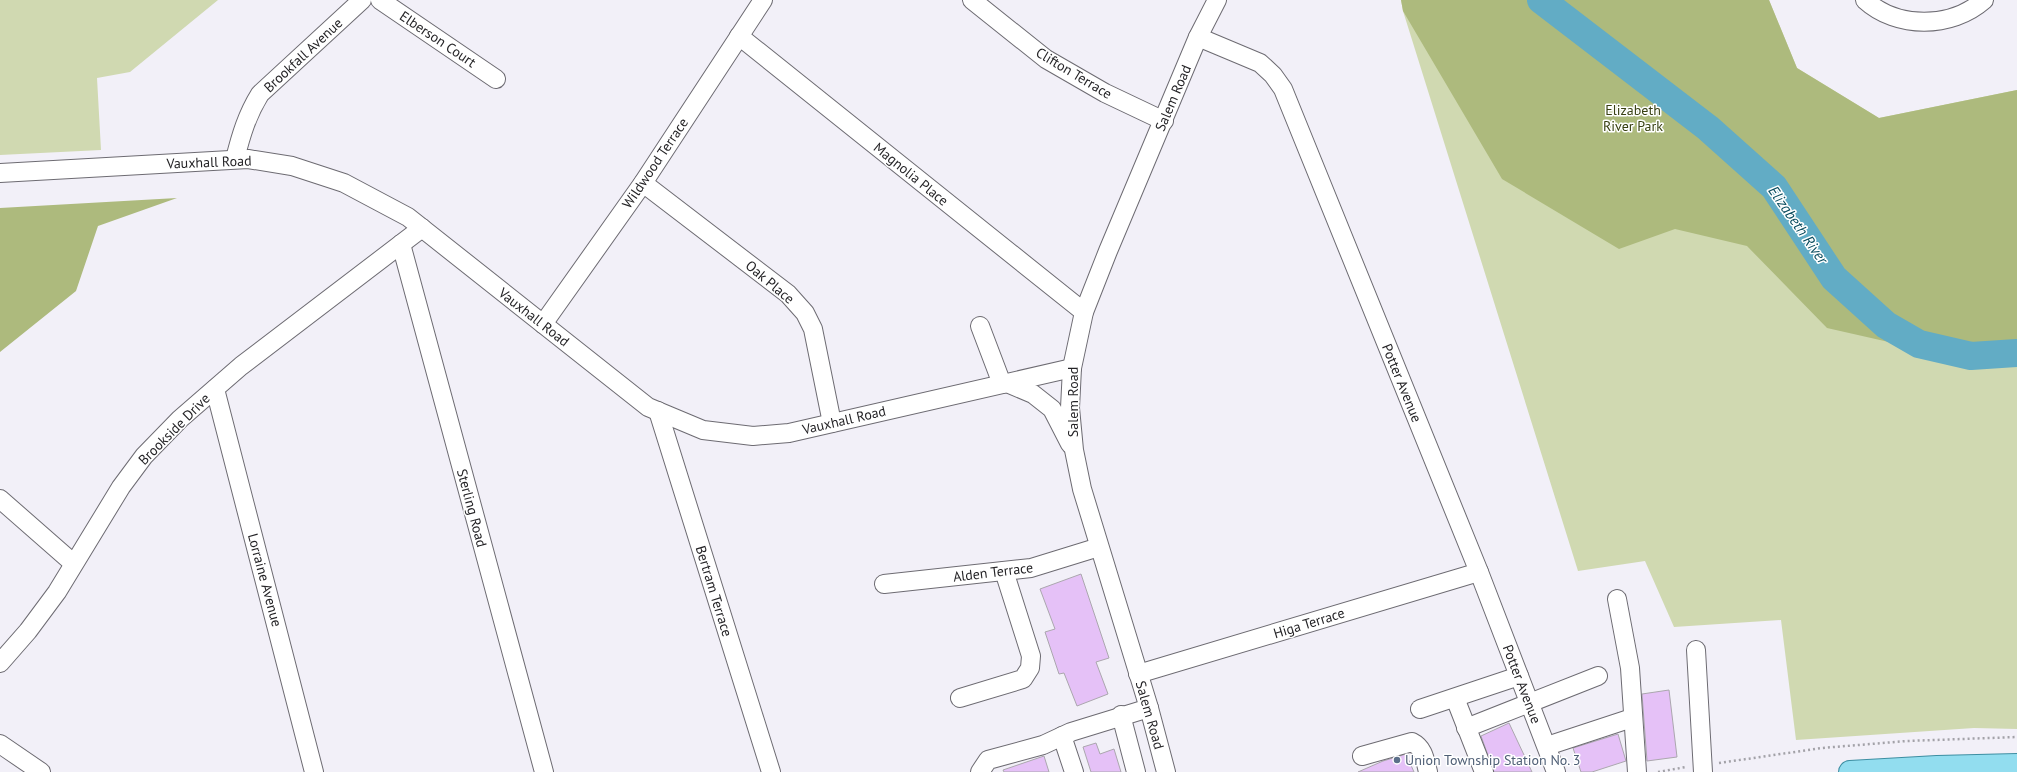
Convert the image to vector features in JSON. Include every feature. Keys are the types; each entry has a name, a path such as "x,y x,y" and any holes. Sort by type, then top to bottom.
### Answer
{"main road":[{"path":"1850,772 1984,769 2017,766"}],"street":[{"name":"Brookfall Avenue","path":"235,159 250,109 260,94 362,0"},
{"name":"Elberson Court","path":"380,0 496,78"},
{"name":"Wildwood Terrace","path":"543,324 643,183 763,0"},
{"name":"Clifton Terrace","path":"972,0 1046,59 1106,93 1164,120"},
{"name":"Salem Road","path":"1166,772 1149,708 1082,489 1074,450 1070,408 1072,368 1084,312 1108,251 1198,37 1217,0"},
{"path":"1864,0 1886,14 1904,20 1924,22 1953,18 1970,10 1984,0"},
{"name":"Magnolia Place","path":"739,36 1084,312"},
{"name":"Potter Avenue","path":"1198,37 1260,63 1273,75 1283,89 1479,572 1556,772"},
{"name":"Vauxhall Road","path":"0,173 248,159 292,166 344,183 408,217 648,407 703,430 753,436 789,433 1072,368"},
{"name":"Oak Place","path":"643,183 788,294 805,313 813,330 832,423"},
{"name":"Brookside Drive","path":"0,663 33,625 56,592 121,487 144,456 180,419 247,362 422,228"},
{"name":"Sterling Road","path":"401,244 544,772"},
{"path":"980,326 1005,384 1033,394 1052,409 1074,450"},
{"name":"Lorraine Avenue","path":"215,389 314,772"},
{"name":"Bertram Terrace","path":"658,411 771,772"},
{"path":"0,499 74,563"},
{"name":"Alden Terrace","path":"884,584 1031,568 1100,547"},
{"path":"960,698 1023,678 1030,668 1031,656 1004,571"},
{"name":"Higa Terrace","path":"1138,674 1479,572"},
{"path":"1617,599 1630,668 1632,718 1637,772"},
{"path":"1696,650 1703,768"},
{"path":"1420,709 1519,676"},
{"path":"1466,728 1598,676"},
{"path":"1455,698 1484,772"},
{"path":"980,772 988,760 1043,745 1062,736 1120,715 1149,708"},
{"path":"1120,715 1136,772"},
{"path":"1547,746 1632,718"},
{"path":"1062,736 1074,772"},
{"path":"1362,756 1412,742 1418,745 1422,751 1428,772"},
{"path":"0,744 41,772"}],"path":[{"path":"1658,772 1703,768 1822,748 1915,741 2017,737"}],"green space":[{"path":"0,0 218,0 130,72 97,78 101,150 0,155"},
{"path":"1401,0 1769,0 1797,68 1879,118 2017,90 2017,729 1974,728 1796,740 1781,620 1674,627 1645,561 1578,571 1403,11"},
{"name":"Elizabeth River Park","path":"1401,0 1769,0 1797,68 1879,118 2017,90 2017,364 1976,352 1924,350 1827,328 1747,246 1675,229 1619,249 1502,179 1403,11"},
{"path":"177,198 98,226 76,291 0,352 0,208"}],"building":[{"path":"1081,574 1109,658 1096,662 1108,694 1077,706 1064,673 1059,674 1045,632 1055,629 1040,589"},
{"path":"1669,690 1677,757 1647,761 1642,694"},
{"path":"1509,723 1532,772 1494,772 1481,736"},
{"path":"1618,734 1626,761 1592,772 1581,772 1573,748"},
{"path":"1096,743 1100,754 1114,749 1121,772 1091,772 1083,747"},
{"name":"Union Township Station No. 3","path":"1406,754 1414,772 1358,772 1383,761"},
{"path":"1044,756 1049,772 1004,772 1003,770"}],"waterway":[{"name":"Elizabeth River","path":"1541,0 1708,128 1774,187 1834,278 1886,325 1919,344 1971,356 2017,353"}],"place":[{"name":"Union Township Station No. 3","path":"1397,760"}]}
